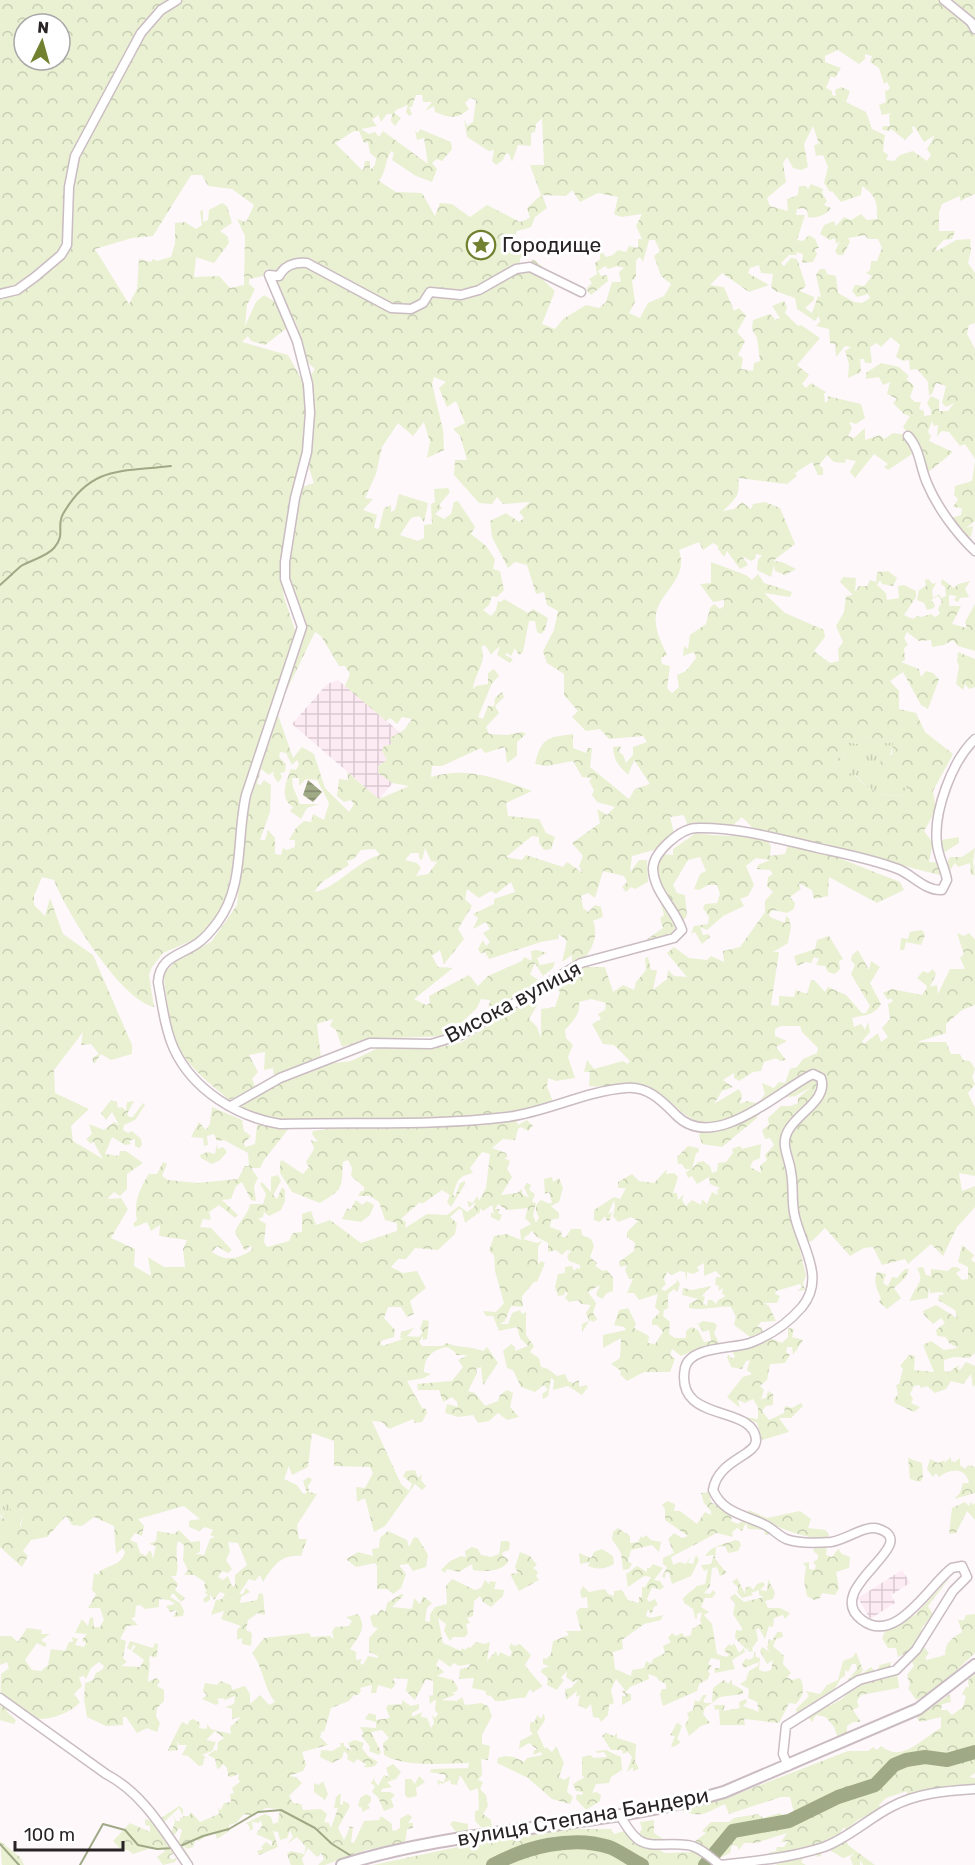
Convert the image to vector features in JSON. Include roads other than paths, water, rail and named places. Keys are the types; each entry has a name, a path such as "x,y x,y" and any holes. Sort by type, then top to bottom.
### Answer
{"main road":[{"name":"вулиця Степана Бандери","path":"342,1865 369,1856 555,1823 621,1815 693,1801 724,1792 918,1709 975,1665"}],"street":[{"path":"0,294 16,290 61,255 67,245 69,187 75,156 141,33 161,10 177,0"},
{"path":"944,0 971,22 975,29"},
{"path":"581,292 530,267 516,269 480,291 461,295 430,292 423,303 403,309 391,308 307,263 298,262 286,267 279,276 269,275 297,341 308,384 310,413 307,452 295,498 285,562 285,579 302,627 246,795 241,814 237,879 227,909 209,934 198,943 170,957 159,971 158,982 174,1049 184,1065 208,1092 231,1107 251,1118 279,1124 471,1121 510,1117 631,1088 660,1098 676,1115 690,1124 711,1126 734,1122 806,1078 819,1075 823,1086 816,1098 787,1131 784,1138 792,1174 795,1218 809,1253 813,1274 809,1295 803,1306 776,1329 751,1342 701,1353 693,1357 686,1368 686,1383 697,1404 702,1408 750,1425 756,1440 755,1446 732,1461 718,1474 713,1490 724,1507 767,1526 786,1539 832,1542 870,1528 886,1533 890,1538 889,1546 882,1559 855,1586 851,1602 858,1616 873,1625 891,1624 909,1614 952,1568 962,1566 967,1576 953,1591 916,1650 896,1670 859,1680 786,1726 783,1754 788,1766"},
{"path":"908,436 915,444 936,503 975,551"},
{"name":"Висока вулиця","path":"231,1107 280,1078 370,1043 431,1044 446,1041 471,1030 581,963 674,938 682,930 678,918 664,900 655,881 654,861 665,847 695,828 767,835 872,860 900,870 927,888 942,890 947,880 937,846 936,832 943,796 960,757 975,739"},
{"path":"0,1698 106,1774 121,1782 158,1819 188,1865"},
{"path":"621,1815 630,1833 643,1844 658,1847 690,1845 703,1851 720,1865 776,1860 826,1846 891,1807 917,1797 933,1792 975,1789"}],"waterway":[{"path":"0,585 21,566 54,548 58,543 63,514 85,487 109,474 171,466"},
{"path":"705,1865 733,1831 789,1821 838,1797 875,1785 894,1765 906,1760 925,1757 947,1760 975,1752"},
{"path":"178,1847 203,1836 229,1829 258,1812 281,1810 315,1828 332,1844 353,1857"},
{"path":"80,1865 103,1824 125,1830 138,1845 157,1849 173,1848"},
{"path":"493,1865 534,1848 580,1842 609,1847 642,1865"},
{"path":"0,1844 19,1865"}],"place":[{"name":"Городище","path":"481,245"}]}
